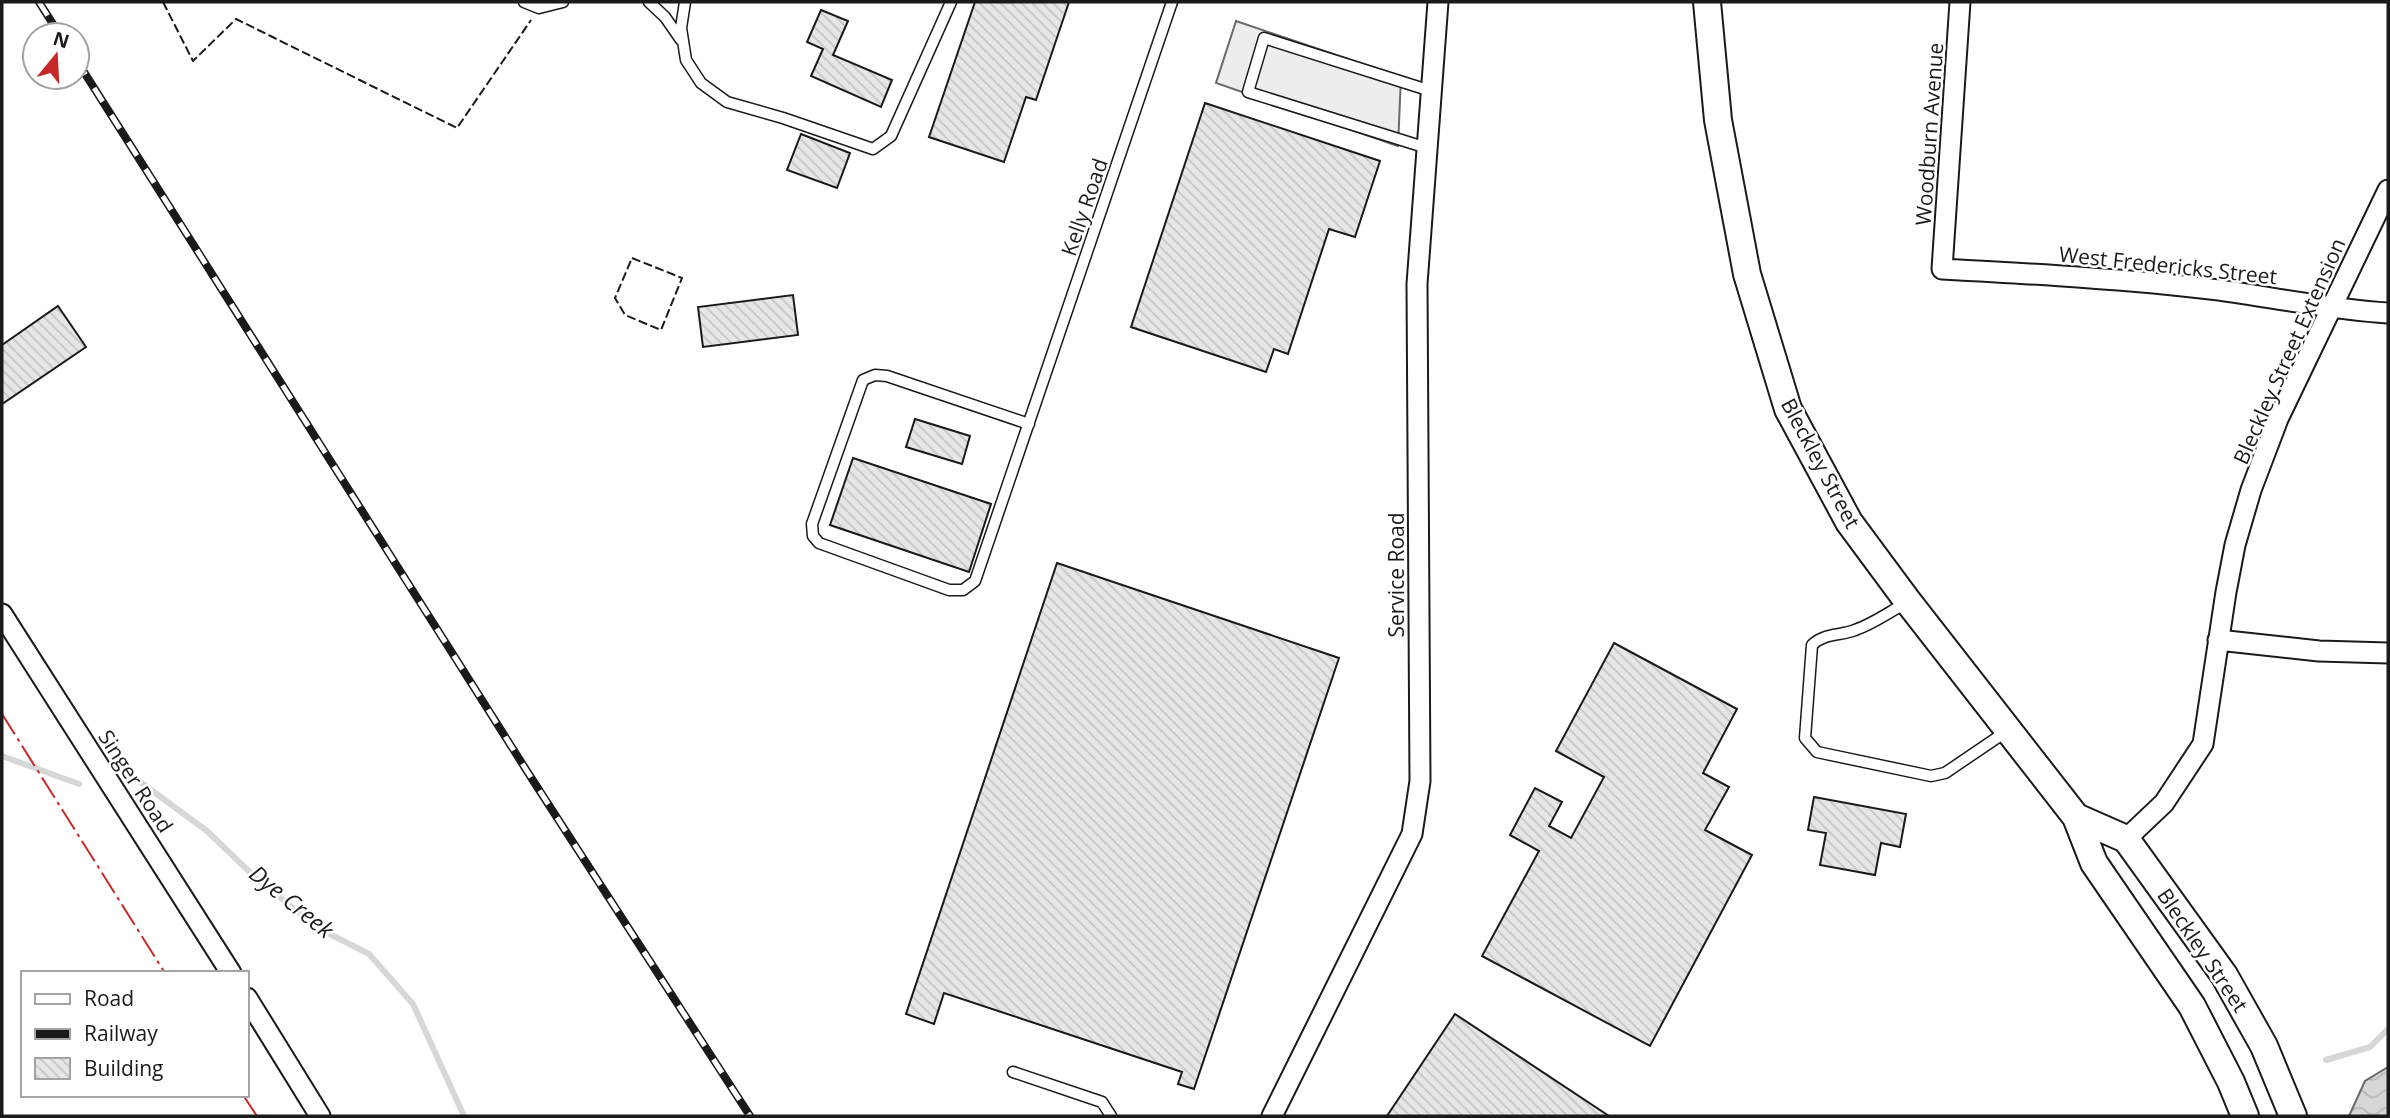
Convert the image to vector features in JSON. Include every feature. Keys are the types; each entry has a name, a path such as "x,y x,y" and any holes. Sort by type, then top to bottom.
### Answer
{"street":[{"name":"Service Road","path":"1272,1116 1412,834 1420,781 1417,284 1438,2"},
{"name":"Bleckley Street","path":"1707,2 1718,120 1746,274 1788,409 1849,522 2076,817 2094,863 2192,1006 2231,1082 2245,1116"},
{"name":"Woodburn Avenue","path":"1942,269 1960,2"},
{"name":"Bleckley Street Extension","path":"2126,839 2164,803 2203,744 2235,545 2251,490 2278,419 2388,190"},
{"name":"West Fredericks Street","path":"1942,269 2109,279 2220,290 2331,309 2388,313"},
{"name":"Singer Road","path":"2,614 230,971"},
{"path":"2218,640 2319,651 2388,653"},
{"name":"Bleckley Street","path":"2076,817 2126,839 2224,975 2264,1046 2292,1116"},
{"path":"248,1000 320,1116"}],"lane":[{"path":"524,2 539,8 563,2"},
{"path":"649,2 665,17 684,43"},
{"path":"685,2 681,28 686,60 701,83 727,102 873,149 891,136 951,2"},
{"name":"Kelly Road","path":"1029,424 887,376 874,375 863,380 812,524 813,536 819,543 949,590 963,590 975,581 1102,215 1172,2"},
{"path":"1427,148 1248,92 1264,38 1431,91"},
{"path":"1908,602 1866,626 1852,632 1819,638 1812,645 1805,738 1811,747 1817,752 1931,775 1945,773 2008,731"},
{"path":"1013,1072 1102,1102 1111,1116"}],"shaded area":[{"path":"1236,21 1401,77 1398,146 1216,83"}],"water":[{"path":"2388,1067 2388,1116 2349,1116 2365,1081"}],"building":[{"path":"975,2 1069,2 1036,100 1026,97 1004,162 929,137"},
{"path":"821,10 848,21 833,55 892,80 881,107 811,76 823,49 807,42"},
{"path":"1205,103 1380,161 1355,237 1329,229 1288,354 1274,349 1266,372 1131,327"},
{"path":"801,134 850,153 837,188 787,170"},
{"path":"793,295 798,335 703,347 698,307"},
{"path":"58,306 86,347 2,404 2,345"},
{"path":"915,419 970,436 962,464 906,447"},
{"path":"853,458 991,504 969,572 830,525"},
{"path":"1057,563 1339,658 1194,1089 1178,1084 1182,1072 944,993 934,1024 906,1014"},
{"path":"1614,643 1737,709 1703,773 1729,787 1705,830 1752,855 1650,1046 1482,956 1539,851 1510,835 1535,788 1562,802 1549,826 1571,838 1604,777 1556,751"},
{"path":"1814,797 1906,814 1900,847 1881,843 1875,875 1820,865 1826,833 1808,830"},
{"path":"1455,1014 1609,1116 1387,1116"}],"waterway":[{"name":"Dye Creek","path":"2,756 79,784"},
{"name":"Dye Creek","path":"135,778 207,831 257,879 318,928 369,954 413,1004 464,1116"},
{"path":"2326,1060 2370,1047 2388,1029"}],"railway":[{"path":"39,2 51,21"},
{"path":"91,83 532,779 750,1116"}],"fence":[{"path":"163,2 193,61 236,19 457,128 531,20"},
{"path":"632,258 682,278 661,330 625,315 615,298 632,258"}],"power":[{"path":"2,714 164,971"},
{"path":"244,1097 257,1116"}]}
